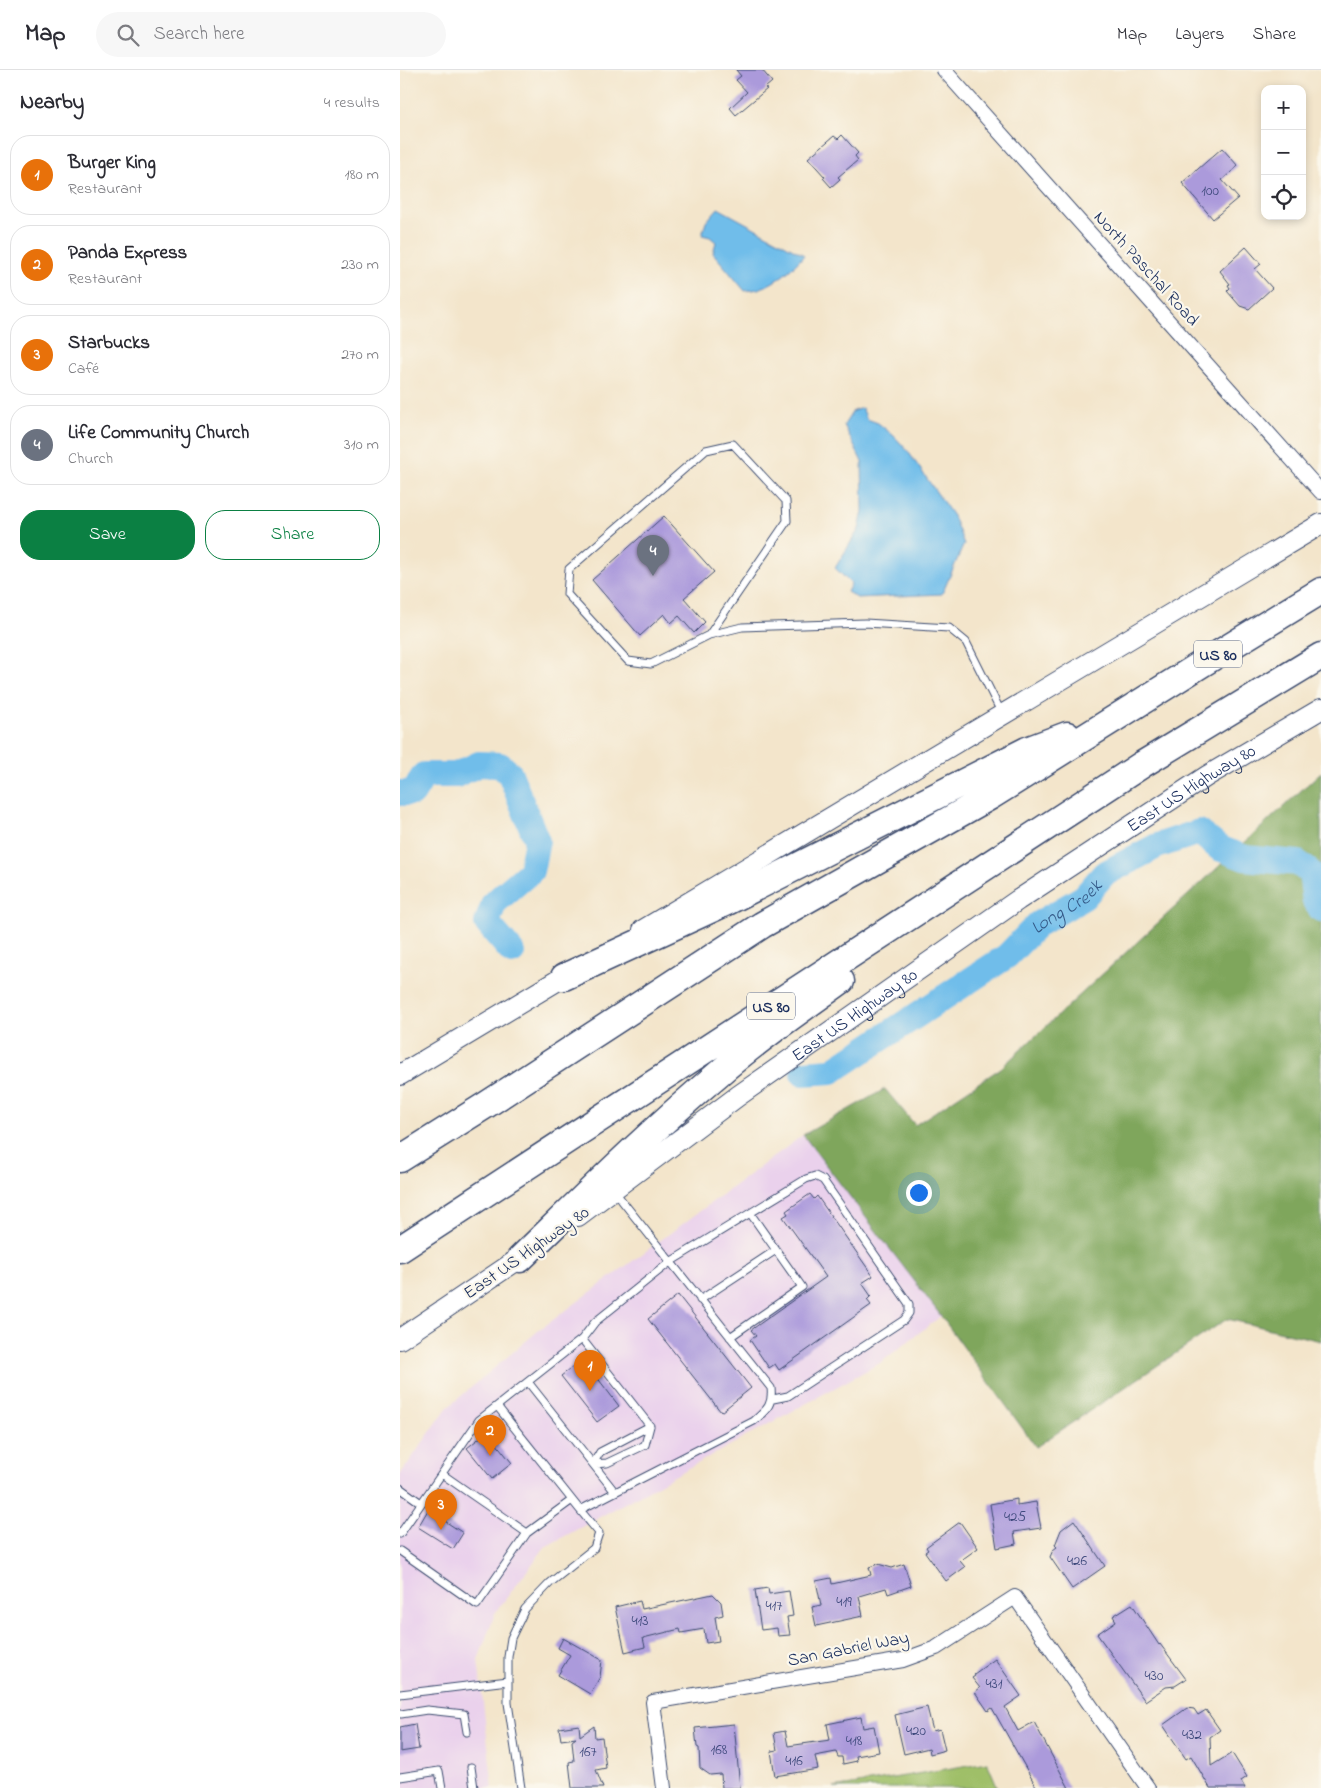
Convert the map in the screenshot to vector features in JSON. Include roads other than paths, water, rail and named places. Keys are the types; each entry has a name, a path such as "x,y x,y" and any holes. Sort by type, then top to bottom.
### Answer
{"highway":[{"name":"US 80","path":"400,1159 762,925 991,796 1321,592"},
{"name":"US 80","path":"400,1249 1143,764 1321,656"},
{"path":"564,977 727,902 1027,750 1115,718"},
{"path":"520,1258 652,1131 718,1074 798,1012 1143,764"}],"main road":[{"path":"400,1074 1321,524"},
{"name":"East US Highway 80","path":"400,1339 520,1258 738,1096 1018,900 1207,776 1321,709"}],"street":[{"name":"North Paschal Road","path":"944,70 1321,492"},
{"name":"San Gabriel Way","path":"664,1788 652,1702 904,1660 936,1648 1015,1597 1148,1788"}],"lane":[{"path":"709,635 787,520 786,501 733,444 706,450 569,569 567,594 628,661 651,664 709,635 742,627 856,623 949,628 966,642 1002,715"},
{"path":"400,1534 479,1420 582,1339 595,1322 670,1262 806,1179 815,1176 823,1180 909,1304 909,1313 904,1320 788,1396 773,1399"},
{"path":"580,1510 754,1421 768,1408 773,1399 771,1388 613,1190"},
{"path":"730,1337 802,1287 750,1213"},
{"path":"700,1300 776,1250"},
{"path":"582,1339 650,1426"},
{"path":"528,1382 615,1492"},
{"path":"497,1406 599,1533 594,1548 550,1583 525,1609 511,1638 508,1657 508,1703 521,1788"},
{"path":"593,1464 600,1452 650,1426"},
{"path":"593,1464 607,1463 645,1445 650,1426"},
{"path":"442,1474 527,1533"},
{"path":"400,1488 421,1503"},
{"path":"400,1551 477,1605 527,1533 572,1500"},
{"path":"400,1694 508,1681"},
{"path":"401,1714 427,1710 464,1714 467,1732"},
{"path":"471,1767 474,1788"},
{"path":"400,1777 439,1771 442,1788"}],"water":[{"path":"718,208 804,255 790,270 773,282 759,289 745,291 713,253 716,242 710,237 702,235 706,222"},
{"path":"862,408 867,419 878,423 907,450 953,516 964,544 942,594 857,598 847,592 851,584 835,568 859,529 863,511 862,462 844,425 853,411"}],"waterway":[{"name":"Long Creek","path":"400,793 413,793 424,775 456,775 479,764 500,765 510,774 537,841 531,871 494,903 487,923 512,952"},
{"name":"Long Creek","path":"803,1073 832,1071 1007,956 1038,924 1084,897 1104,874 1157,846 1199,832 1219,848 1245,858 1298,863 1311,873 1315,901 1321,909"}],"place":[{"name":"Life Community Church","path":"653,576"},
{"name":"Burger King","path":"590,1391"},
{"name":"Panda Express","path":"490,1456"},
{"name":"Starbucks","path":"441,1530"}]}
